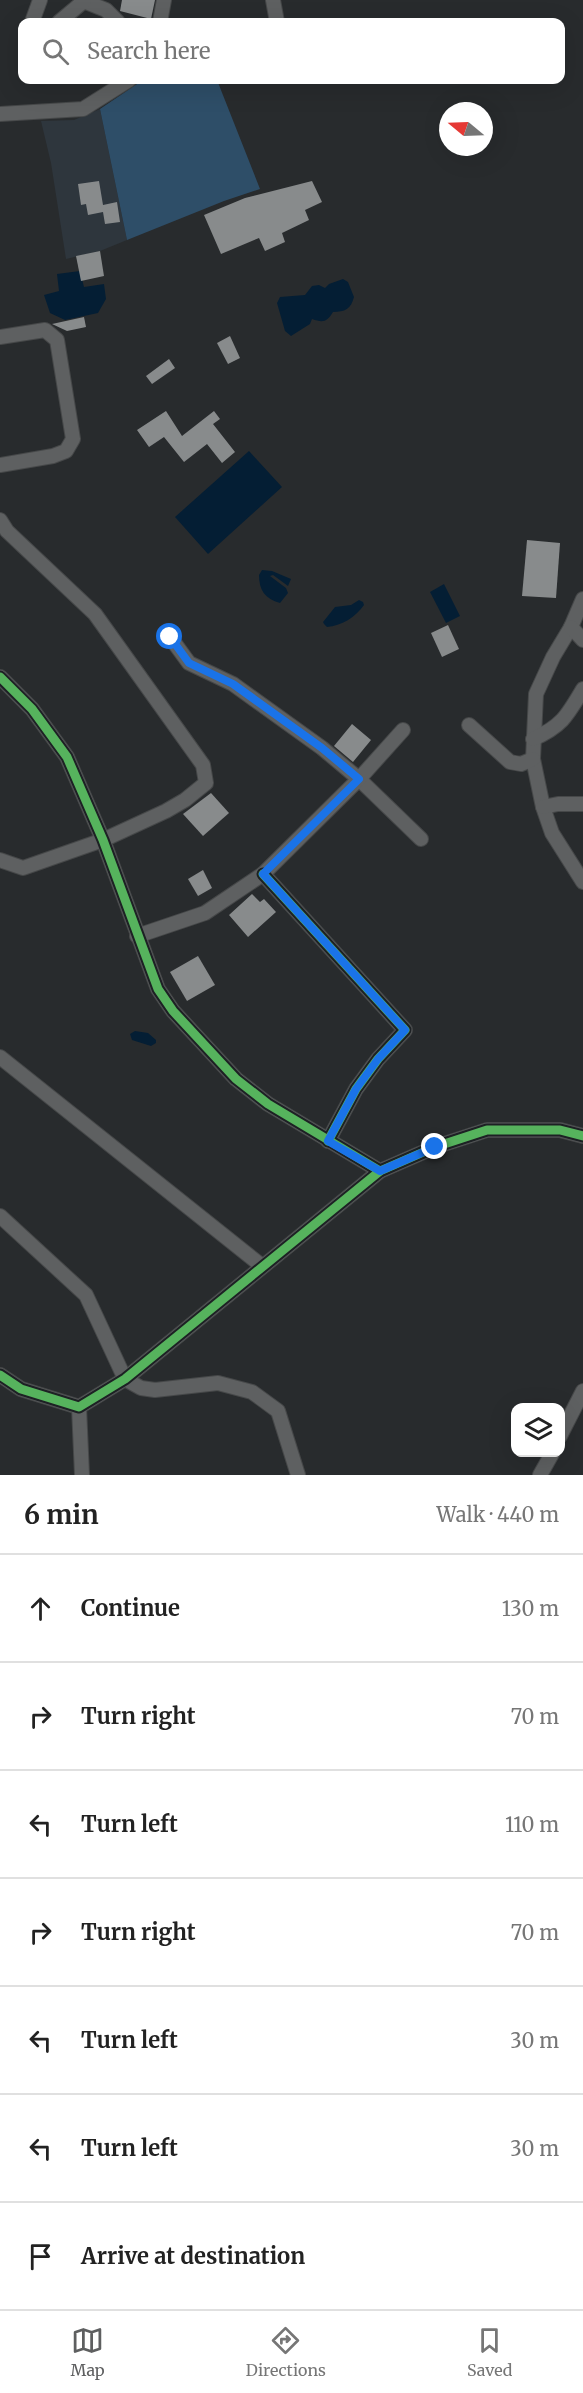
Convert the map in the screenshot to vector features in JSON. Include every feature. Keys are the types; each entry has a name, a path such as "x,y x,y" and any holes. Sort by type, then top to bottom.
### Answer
{"street":[{"path":"33,18 40,0"},
{"path":"161,18 164,0"},
{"path":"273,0 276,18"},
{"path":"63,18 82,1 108,5 116,18"},
{"path":"0,114 83,109 123,84"},
{"path":"0,336 45,330 57,340 73,439 66,451 53,456 0,465"},
{"path":"0,520 7,531 95,614 203,765 206,783 185,800 103,840 23,868 0,860"},
{"path":"583,599 536,694 532,759 543,807 552,833 583,882"},
{"path":"571,627 583,640"},
{"path":"170,637 189,663 233,684 322,748 359,779 421,839"},
{"path":"0,677 32,709 67,758 103,840 158,989 173,1011 228,1070 268,1104 380,1171"},
{"path":"533,739 553,730 564,719 583,689"},
{"path":"469,725 510,762 521,764 532,759"},
{"path":"137,936 205,913 263,874 359,779 403,730"},
{"path":"543,807 558,804 583,804"},
{"path":"263,874 405,1030 378,1059 356,1089 328,1141"},
{"path":"0,1058 262,1266"},
{"path":"0,1375 21,1389 79,1407 125,1379 380,1171 435,1147 487,1130 560,1130 583,1136"},
{"path":"0,1216 86,1295 125,1379 141,1388 155,1390 218,1383 252,1392 278,1411 298,1475"},
{"path":"565,1428 583,1391"},
{"path":"79,1407 82,1475"},
{"path":"540,1475 550,1457"}],"shaded area":[{"path":"137,84 219,84 260,189 127,240 100,109"},
{"path":"100,109 127,240 100,251 66,259 51,163 41,121 74,120"},
{"path":"80,271 84,287 104,284 106,299 98,313 65,320 50,313 44,295 59,291 57,274"},
{"path":"343,279 348,282 354,297 349,307 333,312 324,321 312,319 310,324 291,336 285,331 277,303 280,297 305,295 312,286 319,285 325,288"},
{"path":"249,451 282,487 208,554 175,517"},
{"path":"262,570 272,571 291,579 288,586 273,575 270,576 286,588 288,593 280,603 270,599 262,589 259,575"},
{"path":"444,584 460,616 446,623 430,592"},
{"path":"359,600 364,605 352,617 332,626 327,627 324,624 323,622 335,607 351,605"},
{"path":"135,1031 148,1033 156,1040 156,1043 151,1046 132,1040 130,1034"}],"building":[{"path":"122,0 155,0 151,18 120,11"},
{"path":"99,181 103,205 117,202 120,222 105,224 103,212 88,215 86,204 81,205 78,184"},
{"path":"312,181 322,202 305,210 309,220 282,233 285,242 265,251 259,238 221,254 204,215 245,198"},
{"path":"100,251 104,276 81,281 76,256"},
{"path":"84,317 86,327 67,331 52,324"},
{"path":"230,336 240,358 228,364 217,343"},
{"path":"169,359 175,368 152,384 146,376"},
{"path":"166,411 182,436 214,411 220,419 213,424 235,452 222,463 207,444 184,462 164,437 149,447 137,430"},
{"path":"527,540 560,543 556,598 522,596"},
{"path":"448,625 459,649 442,657 431,633"},
{"path":"352,724 371,740 353,762 334,746"},
{"path":"211,793 229,813 203,836 183,814"},
{"path":"203,870 212,888 198,896 188,879"},
{"path":"252,894 260,902 264,899 276,912 248,937 229,915"},
{"path":"198,956 215,985 187,1001 170,972"}],"cycle path":[{"path":"0,677 32,709 67,757 103,840 158,989 173,1011 236,1079 268,1104 380,1171"},
{"path":"263,874 405,1030 378,1059 356,1089 328,1141"},
{"path":"0,1375 21,1389 79,1407 125,1379 380,1171 435,1147 487,1130 560,1130 583,1136"}],"route":[{"path":"170,637 189,663 233,684 322,748 359,779 263,874 405,1030 378,1059 356,1089 328,1141 380,1171 435,1147"}]}
